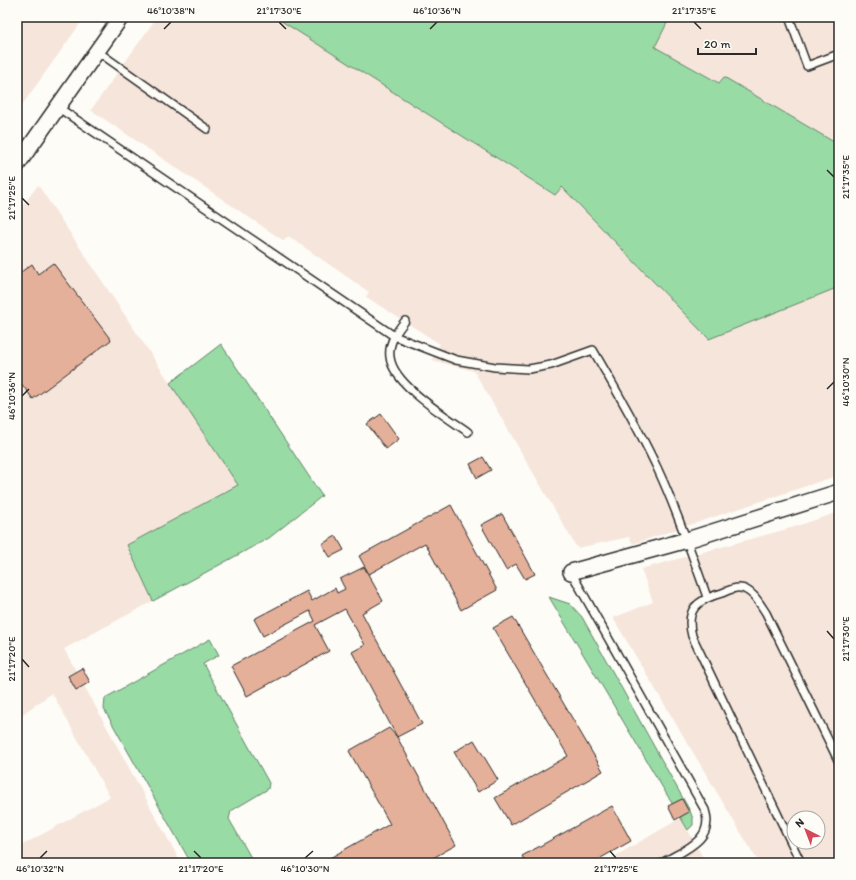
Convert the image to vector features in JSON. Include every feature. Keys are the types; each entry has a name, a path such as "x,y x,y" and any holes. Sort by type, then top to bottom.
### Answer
{"street":[{"path":"17,165 59,108 121,17"},
{"path":"571,572 687,540 839,492"}],"lane":[{"path":"789,17 807,66 839,54"},
{"path":"98,51 207,129"},
{"path":"59,108 394,336 456,360 495,367 529,369 551,365 592,350 628,409 659,473 687,540 707,597"},
{"path":"405,321 394,336 390,357 393,366 403,381 419,397 468,432"},
{"path":"571,572 705,810 708,818 706,831 696,843 662,863"},
{"path":"801,863 692,636 689,624 694,606 707,597 739,588 749,592 755,597 766,613 839,762"}],"shaded area":[{"path":"17,17 85,17 17,112"},
{"path":"157,17 275,17 554,195 562,187 709,339 839,287 839,475 633,544 629,537 577,548 474,371 432,360 440,344 366,297 369,292 288,236 284,241 91,110"},
{"path":"670,17 839,17 839,145 724,77 720,83 655,47"},
{"path":"38,185 238,485 127,545 153,601 64,649 181,863 17,863 17,848 110,797 52,693 17,718 17,213"},
{"path":"839,512 839,863 759,863 613,618 653,602 641,569 791,528"},
{"path":"681,818 706,863 603,863"}],"green space":[{"path":"275,17 670,17 655,47 719,83 724,77 839,145 839,287 709,339 562,187 555,195"},
{"path":"221,344 322,496 269,538 153,601 127,545 238,485 170,383"},
{"path":"549,597 570,604 582,617 690,811 693,819 693,825 688,830"},
{"path":"210,639 219,655 203,664 269,783 268,789 231,811 229,819 254,863 191,863 104,709 105,698"}],"building":[{"path":"53,263 111,340 33,399 17,378 17,275 32,264 38,274"},
{"path":"381,414 399,439 386,449 367,424"},
{"path":"483,457 491,470 477,478 470,464"},
{"path":"451,505 497,590 461,610 425,543 369,574 359,556"},
{"path":"502,514 535,574 525,579 516,564 506,570 481,525"},
{"path":"336,536 344,550 330,557 322,544"},
{"path":"364,567 383,601 362,613 422,724 397,737 352,652 365,645 345,609 315,625 329,651 247,696 231,666 315,621 310,611 263,636 254,619 307,591 312,601 335,588 337,593 345,589 340,579"},
{"path":"513,617 603,771 511,825 495,798 568,756 493,628"},
{"path":"82,668 90,682 76,690 68,676"},
{"path":"389,728 397,737 456,845 424,863 321,863 390,824 349,751"},
{"path":"474,740 498,780 478,792 454,752"},
{"path":"682,799 689,812 675,820 668,806"},
{"path":"612,806 631,841 592,863 526,863 522,856"}]}
